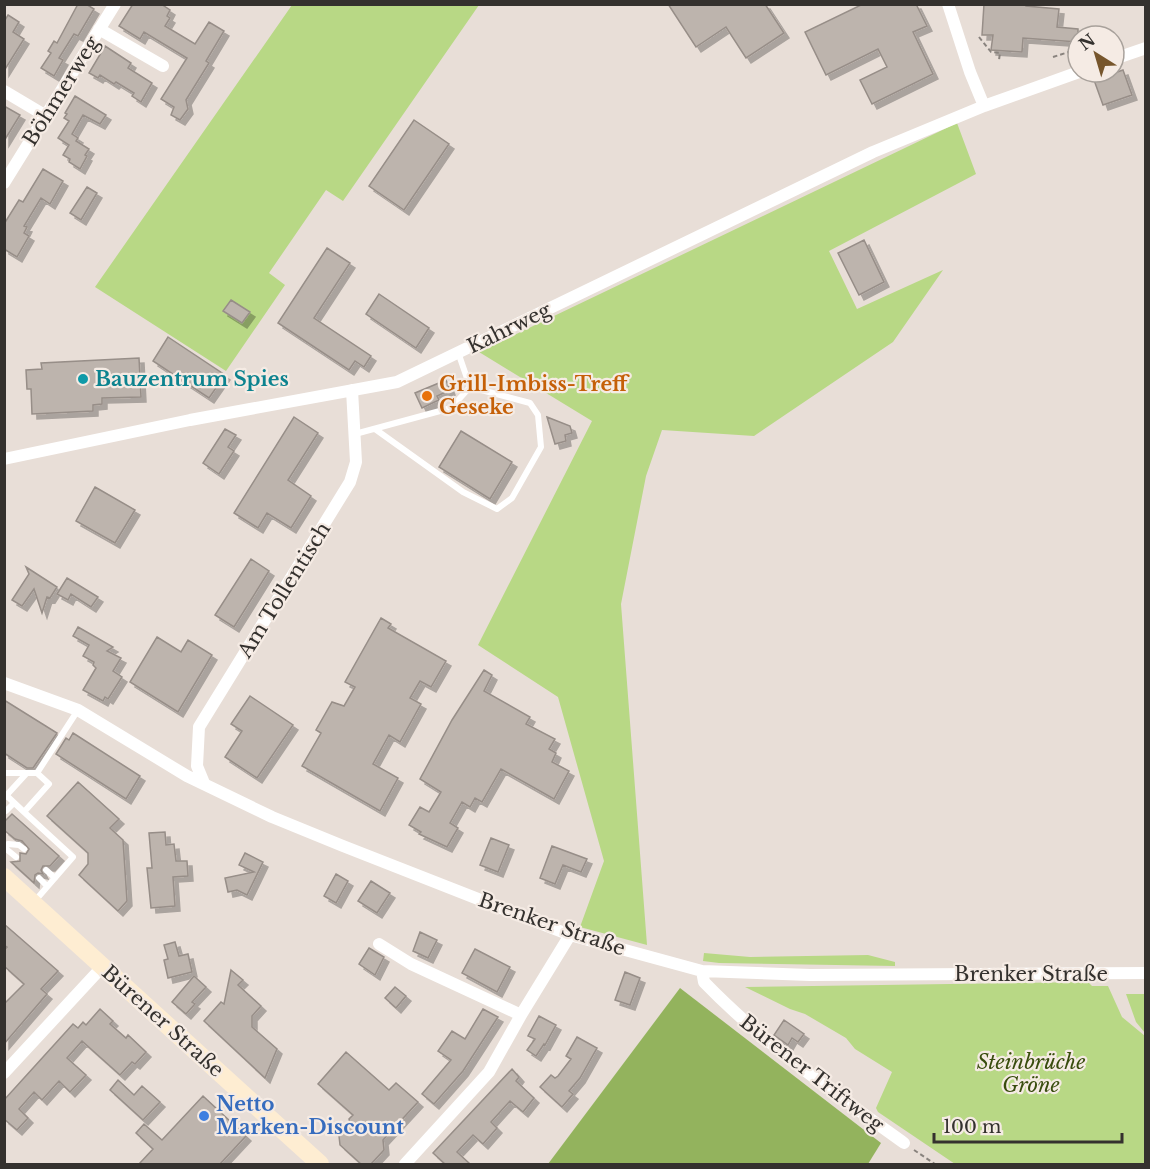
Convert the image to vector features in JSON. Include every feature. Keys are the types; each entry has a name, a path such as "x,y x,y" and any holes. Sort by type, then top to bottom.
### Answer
{"main road":[{"name":"Bürener Straße","path":"4,877 320,1164"}],"street":[{"name":"Böhmerweg","path":"4,183 114,4"},
{"path":"948,4 970,72 984,106"},
{"name":"Böhmerweg","path":"99,29 163,66"},
{"path":"1126,55 1146,48"},
{"name":"Kahrweg","path":"4,459 190,420 397,382 873,152 984,106 1066,77"},
{"path":"4,91 46,117"},
{"name":"Am Tollentisch","path":"204,783 197,766 199,727 350,482 356,462 352,390"},
{"name":"Brenker Straße","path":"4,683 78,710 164,763 272,817 570,934 702,971 810,975 1146,973"},
{"path":"405,1164 489,1072 570,934"},
{"path":"380,944 411,964 521,1015"},
{"path":"4,1073 103,966"},
{"name":"Bürener Triftweg","path":"702,971 704,982 775,1048 803,1071 904,1143"}],"lane":[{"path":"458,352 470,387"},
{"path":"354,434 451,408 470,387"},
{"path":"375,429 463,492 497,509 513,498 541,447 538,415 530,403 470,387"},
{"path":"37,773 78,710"},
{"path":"4,773 37,773 49,784 24,812"},
{"path":"26,774 6,797 73,858 33,903"},
{"path":"6,811 14,803"},
{"path":"6,845 19,845 24,849"},
{"path":"6,845 16,858"},
{"path":"46,870 55,878"},
{"path":"39,878 47,886"}],"path":[{"path":"979,37 991,52 1000,53 999,60"},
{"path":"1053,57 1066,53"},
{"name":"Bürener Triftweg","path":"904,1143 935,1164"}],"green space":[{"path":"292,5 479,5 343,201 326,190 269,273 285,285 226,371 95,287"},
{"path":"957,123 976,174 829,251 857,309 943,270 893,342 754,436 662,430 646,476 621,604 647,945 580,927 604,861 558,697 478,645 592,421 479,352"},
{"path":"704,953 750,957 868,955 895,962 895,966 719,963 703,961"},
{"name":"Steinbrüche Gröne","path":"1088,982 1092,986 1108,986 1122,1017 1145,1036 1145,1164 955,1164 878,1112 876,1108 892,1072 855,1049 846,1038 805,1014 745,987"},
{"path":"680,988 881,1143 868,1164 548,1164"},
{"path":"1126,994 1145,994 1145,1033 1136,1022"}],"building":[{"path":"78,4 86,4 94,9 78,36 74,34 59,58 63,60 54,76 41,68 51,53 48,51 54,41 57,43"},
{"path":"133,4 161,4 170,10 167,16 170,18 165,26 195,44 209,22 224,31 206,61 209,63 186,100 188,109 180,120 171,115 174,107 161,99 187,58 144,32 140,39 119,26"},
{"path":"668,4 765,4 784,33 746,58 726,27 696,47"},
{"path":"863,4 916,4 927,26 913,32 933,74 872,104 860,80 887,67 878,49 826,75 805,32"},
{"path":"984,4 1026,4 1026,6 1059,9 1057,27 1066,28 1066,41 1023,38 1022,52 991,50 993,35 982,35"},
{"path":"8,15 19,22 13,32 24,39 4,71 4,22"},
{"path":"105,46 131,63 128,68 152,83 141,102 132,96 134,93 116,82 114,84 100,75 98,78 89,73"},
{"path":"1126,78 1132,95 1103,105 1095,84 1126,84"},
{"path":"75,96 106,115 100,124 83,115 72,134 78,138 76,141 89,149 80,169 63,155 69,145 58,138 69,121 64,118 67,114 65,113"},
{"path":"4,106 20,115 4,141"},
{"path":"414,120 449,144 404,210 369,186"},
{"path":"43,169 63,181 50,204 41,198 24,226 27,227 24,233 29,236 17,257 4,249 4,224 19,200 23,202"},
{"path":"87,187 97,193 81,220 70,213"},
{"path":"864,240 884,282 859,295 838,253"},
{"path":"327,248 350,263 314,318 371,356 364,367 355,361 349,370 278,323"},
{"path":"379,294 429,328 416,348 366,314"},
{"path":"231,300 250,312 242,323 223,311"},
{"path":"168,337 225,375 209,398 153,361"},
{"name":"Bauzentrum Spies","path":"139,358 141,397 102,398 102,404 93,405 93,411 32,414 31,389 27,389 26,370 42,369 41,363"},
{"path":"446,380 450,390 437,396 439,400 422,408 415,393"},
{"path":"294,417 318,433 288,480 311,496 291,528 267,513 258,528 234,513"},
{"path":"547,417 570,426 572,433 565,435 566,441 555,444"},
{"path":"225,429 236,435 228,447 234,451 219,474 203,463"},
{"path":"461,431 512,462 490,499 439,467"},
{"path":"95,487 135,510 115,543 76,521"},
{"path":"251,559 269,571 234,627 215,615"},
{"path":"26,567 57,587 50,598 47,597 42,613 34,589 22,606 12,600 29,574"},
{"path":"67,578 98,597 91,607 71,594 68,600 57,594"},
{"path":"381,618 391,624 388,628 446,661 431,687 420,681 410,698 421,704 400,742 389,735 373,764 398,778 380,811 302,766 321,733 316,730 332,702 344,706 355,687 345,682"},
{"path":"78,627 113,647 107,651 121,658 113,671 122,677 108,699 105,697 103,701 83,690 96,668 93,665 94,662 83,656 89,645 73,636"},
{"path":"157,637 181,652 188,640 212,655 178,712 130,682"},
{"path":"484,670 492,675 484,691 530,717 526,724 555,739 549,749 556,753 552,762 569,771 554,799 501,769 482,802 475,798 470,807 462,802 450,823 458,828 447,847 419,834 421,832 409,825 420,807 429,812 441,792 420,779 452,720"},
{"path":"250,696 293,725 257,778 225,757 242,731 231,724"},
{"path":"4,700 57,733 33,768 27,768 4,753"},
{"path":"73,733 140,776 126,799 56,754 66,738 69,740"},
{"path":"78,782 119,819 110,828 123,840 127,901 118,911 79,875 88,864 88,853 47,816"},
{"path":"12,814 59,856 50,866 43,866 41,870 43,874 35,875 34,883 11,862 20,861 20,853 26,854 29,849 22,841 15,839 4,830 4,822"},
{"path":"165,832 166,845 174,844 176,861 187,861 188,876 173,877 175,906 151,908 147,868 152,868 149,833"},
{"path":"491,838 509,845 498,872 480,865"},
{"path":"552,846 587,859 581,872 563,865 555,884 540,878"},
{"path":"245,853 263,862 247,895 237,890 228,892 225,878 254,872 239,865"},
{"path":"336,874 348,881 336,903 324,896"},
{"path":"371,881 390,893 377,913 358,901"},
{"path":"4,924 58,971 41,989 47,994 4,1044 4,1004 24,984 4,966 4,950 7,947 4,945"},
{"path":"420,932 437,940 428,958 413,951"},
{"path":"175,942 179,956 188,954 192,972 168,978 164,960 168,959 164,945"},
{"path":"369,948 384,957 375,975 359,964"},
{"path":"475,949 510,967 497,992 462,973"},
{"path":"231,970 243,980 238,985 261,1006 252,1016 252,1027 277,1049 265,1078 204,1021 221,1002 224,1004"},
{"path":"625,972 640,978 630,1005 615,1000"},
{"path":"194,976 206,987 192,1002 195,1004 186,1014 172,1002"},
{"path":"395,987 406,996 396,1008 385,998"},
{"path":"100,1009 113,1021 110,1024 126,1038 128,1035 146,1052 120,1075 82,1041 67,1058 86,1075 70,1092 59,1081 42,1100 34,1092 19,1109 28,1118 17,1130 4,1119 4,1100 73,1024 78,1028 83,1022 86,1025"},
{"path":"483,1009 498,1017 463,1071 434,1104 422,1094 451,1060 438,1051 452,1031 465,1039"},
{"path":"539,1016 556,1025 536,1056 527,1050 535,1039 528,1036"},
{"path":"784,1020 804,1034 798,1042 792,1038 788,1045 774,1035"},
{"path":"577,1037 597,1048 580,1078 569,1091 573,1094 562,1107 540,1087 551,1075 555,1078 558,1076 571,1059 566,1056"},
{"path":"346,1052 389,1090 396,1083 418,1102 383,1140 384,1150 371,1164 361,1164 340,1145 339,1136 350,1123 349,1119 353,1115 318,1084"},
{"path":"512,1069 519,1077 516,1081 534,1098 523,1112 510,1101 491,1122 497,1128 483,1144 473,1135 457,1152 470,1164 445,1164 433,1153"},
{"path":"118,1080 134,1095 142,1086 160,1102 143,1120 110,1090"},
{"name":"Netto Marken-Discount","path":"203,1096 246,1136 220,1164 139,1164 153,1149 136,1133 144,1124 162,1140"}],"place":[{"name":"Bauzentrum Spies","path":"83,379"},
{"name":"Grill-Imbiss-Treff Geseke","path":"427,396"},
{"name":"Netto Marken-Discount","path":"204,1116"}]}
